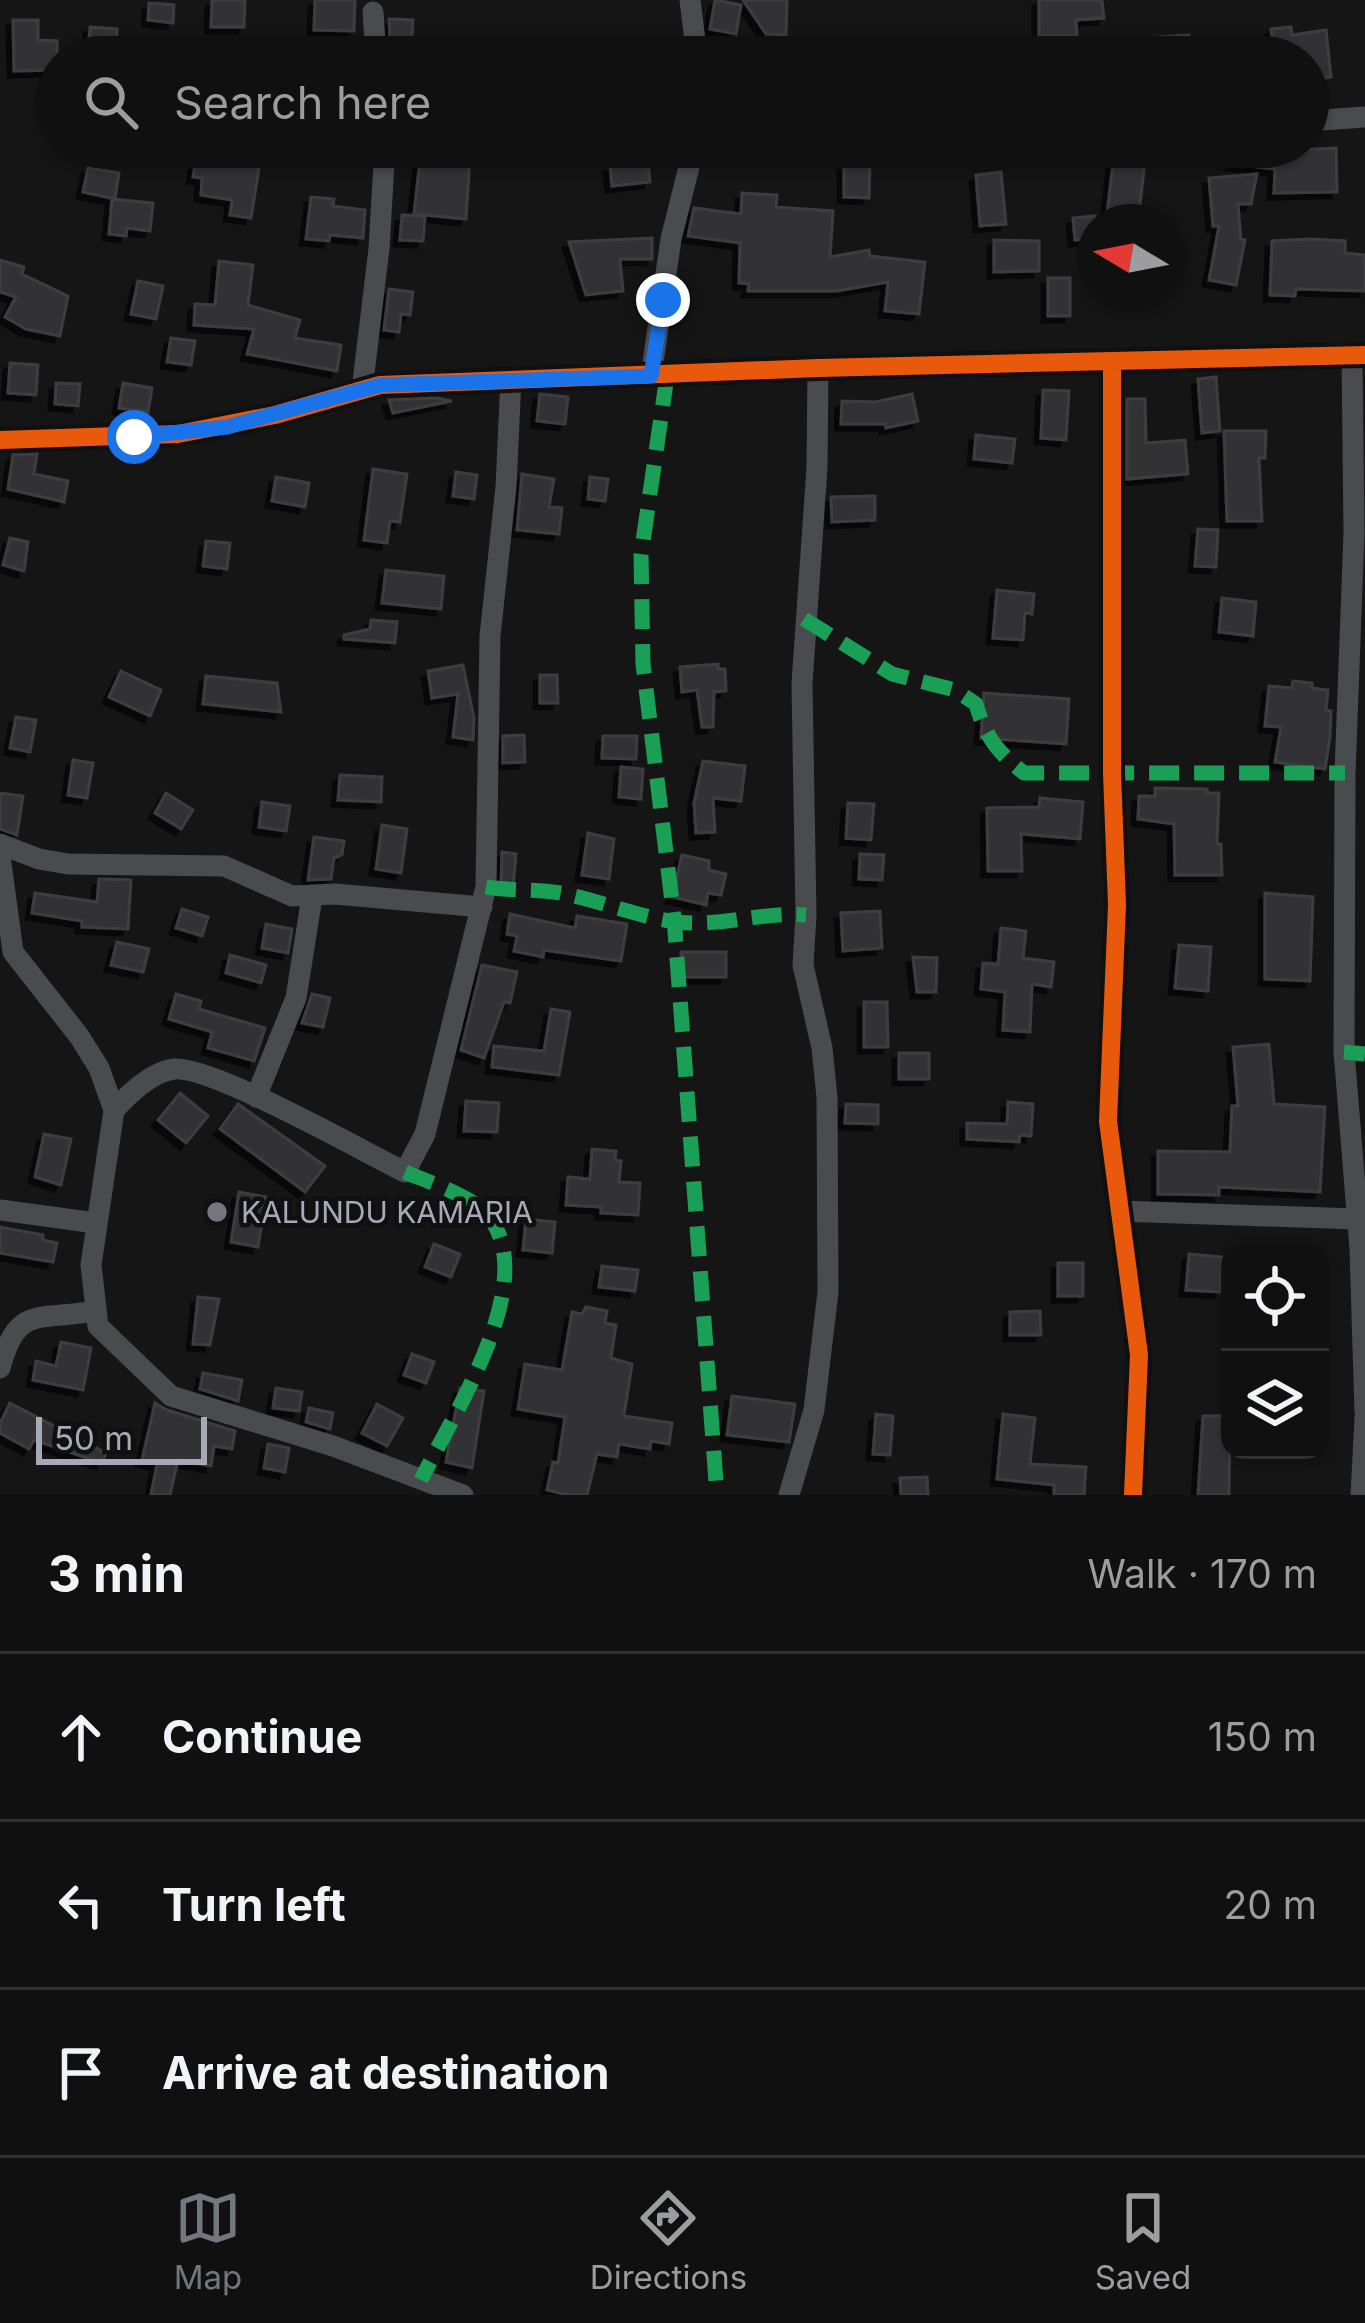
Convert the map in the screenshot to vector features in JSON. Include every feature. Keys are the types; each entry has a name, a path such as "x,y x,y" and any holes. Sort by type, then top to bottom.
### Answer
{"street":[{"path":"690,0 694,36"},
{"path":"373,11 375,36"},
{"path":"1329,120 1365,117"},
{"path":"362,390 385,168"},
{"path":"651,376 671,238 689,168"},
{"path":"0,440 178,434 227,427 380,385 818,368 1358,356 1355,788 1344,1052 1365,1415 1361,1495"},
{"path":"1112,361 1112,773 1117,904 1108,1121 1139,1355 1132,1495"},
{"path":"789,1495 814,1410 827,1292 827,1097 822,1048 802,965 806,915 802,684 818,467 818,368"},
{"path":"114,1110 155,1074 194,1070 405,1172 425,1134 482,907 490,831 490,636 506,487 511,378"},
{"path":"0,844 68,864 224,866 267,888 312,897 335,894 482,907"},
{"path":"0,856 13,952 79,1036 99,1068 114,1110 91,1265 98,1326 171,1396 333,1446 463,1495"},
{"path":"256,1097 296,998 312,897"},
{"path":"0,1210 96,1223"},
{"path":"1119,1211 1357,1219"},
{"path":"0,1368 14,1329 32,1318 94,1311"}],"building":[{"path":"212,0 245,0 244,27 211,27"},
{"path":"315,0 355,0 354,31 314,30"},
{"path":"715,0 741,5 736,34 710,29"},
{"path":"743,0 787,0 786,35 766,34"},
{"path":"1039,0 1102,0 1104,18 1076,20 1077,36 1039,36"},
{"path":"149,3 174,5 173,23 148,20"},
{"path":"389,19 413,20 412,36 390,36"},
{"path":"13,20 38,20 36,70 14,71"},
{"path":"90,27 117,29 116,36 89,36"},
{"path":"1291,27 1292,35 1326,30 1327,36 1272,36 1271,29"},
{"path":"1329,148 1336,148 1337,192 1274,193 1275,169 1266,168 1329,168"},
{"path":"88,168 119,173 115,199 83,192"},
{"path":"194,168 259,168 251,218 230,215 232,200 201,195 202,178 193,177"},
{"path":"419,168 469,168 466,219 414,214"},
{"path":"610,168 649,168 650,182 612,186"},
{"path":"844,168 870,168 869,198 844,197"},
{"path":"1112,168 1144,168 1140,204 1108,204"},
{"path":"1001,172 1006,224 980,226 976,175"},
{"path":"1257,174 1251,204 1238,204 1241,240 1245,240 1236,285 1209,280 1219,226 1213,226 1209,178"},
{"path":"742,193 777,195 776,207 833,211 830,257 869,250 870,256 925,262 919,314 885,311 888,282 837,291 748,291 749,284 739,283 740,243 688,236 694,208 741,214"},
{"path":"311,197 334,199 333,206 365,210 363,238 306,239"},
{"path":"112,199 153,203 150,231 127,228 126,236 109,234"},
{"path":"402,215 425,216 423,241 400,240"},
{"path":"652,238 652,259 620,259 623,291 586,295 569,242"},
{"path":"994,240 1039,241 1039,271 994,272"},
{"path":"1272,241 1345,241 1345,253 1365,255 1365,291 1296,289 1295,296 1270,295"},
{"path":"0,260 24,267 22,274 68,296 60,336 26,329 5,317 16,297 0,292"},
{"path":"219,261 253,265 248,305 300,320 295,338 341,345 337,371 247,354 254,329 194,325 195,304 215,305"},
{"path":"1048,278 1070,278 1070,316 1048,316"},
{"path":"138,281 163,286 156,319 131,314"},
{"path":"389,289 413,292 410,315 401,314 399,332 384,330"},
{"path":"171,338 195,341 191,365 167,362"},
{"path":"10,363 38,365 36,395 8,393"},
{"path":"1216,377 1220,431 1202,433 1198,379"},
{"path":"56,383 80,384 78,406 55,404"},
{"path":"123,383 152,388 148,412 119,408"},
{"path":"1043,390 1069,391 1066,440 1041,438"},
{"path":"540,394 568,397 565,424 537,421"},
{"path":"912,394 918,421 886,428 885,424 841,424 842,401 875,402"},
{"path":"1127,399 1145,399 1146,443 1185,440 1188,474 1127,479"},
{"path":"389,400 452,401 393,413"},
{"path":"1224,431 1266,431 1265,458 1259,458 1262,521 1227,521"},
{"path":"976,435 1015,439 1012,463 974,459"},
{"path":"37,454 34,474 68,481 64,502 8,489 13,455"},
{"path":"373,469 407,474 400,522 390,521 387,543 364,540"},
{"path":"456,472 477,475 474,499 453,496"},
{"path":"522,474 554,479 549,507 562,508 559,534 517,530"},
{"path":"276,477 309,483 305,507 272,501"},
{"path":"590,477 608,479 605,501 588,499"},
{"path":"875,496 875,520 832,522 831,497"},
{"path":"1198,529 1218,530 1216,567 1195,566"},
{"path":"10,538 28,542 24,571 3,565"},
{"path":"206,541 230,543 227,569 203,566"},
{"path":"386,570 444,576 441,609 382,603"},
{"path":"997,590 1034,594 1032,614 1025,613 1023,640 993,638"},
{"path":"1222,598 1256,602 1253,636 1219,632"},
{"path":"371,620 397,622 395,643 344,639 344,635 370,629"},
{"path":"718,664 718,669 725,669 726,691 714,692 713,727 702,727 697,690 682,692 680,667"},
{"path":"463,665 474,718 473,740 453,737 458,694 432,698 428,671"},
{"path":"121,671 161,690 150,716 109,697"},
{"path":"540,675 557,675 558,703 540,703"},
{"path":"206,676 277,683 281,712 203,704"},
{"path":"1293,681 1328,690 1326,710 1331,711 1325,769 1275,762 1281,727 1265,726 1269,686 1292,688"},
{"path":"984,693 1069,699 1066,744 981,738"},
{"path":"16,717 36,720 30,752 10,748"},
{"path":"524,735 525,762 503,763 503,736"},
{"path":"603,736 637,736 636,759 602,758"},
{"path":"73,760 93,763 87,798 68,795"},
{"path":"703,761 745,766 741,801 713,798 715,832 696,833 694,803"},
{"path":"621,767 643,769 641,799 619,797"},
{"path":"340,775 382,777 381,802 338,800"},
{"path":"1155,788 1219,793 1217,844 1221,844 1222,875 1175,875 1174,824 1138,819 1139,796 1155,796"},
{"path":"0,793 23,796 17,835 0,829"},
{"path":"166,793 193,810 181,829 155,813"},
{"path":"1040,798 1083,802 1080,839 1021,834 1022,871 988,871 987,808 1039,807"},
{"path":"262,802 290,806 286,831 259,827"},
{"path":"848,803 874,804 871,840 846,838"},
{"path":"382,825 407,829 401,873 376,869"},
{"path":"588,833 614,839 609,879 582,875"},
{"path":"314,837 344,841 342,855 334,858 331,879 308,880"},
{"path":"502,852 516,854 513,887 501,886"},
{"path":"860,854 884,855 882,880 859,879"},
{"path":"682,855 709,861 709,870 726,874 721,895 708,893 706,905 672,897"},
{"path":"99,879 131,880 128,929 82,927 82,921 32,913 35,893 97,902"},
{"path":"1265,893 1313,897 1310,981 1265,979"},
{"path":"182,909 208,917 202,936 176,928"},
{"path":"880,911 882,948 843,951 841,913"},
{"path":"510,914 575,928 577,916 627,924 621,961 544,950 543,957 514,951 517,936 507,934"},
{"path":"266,924 292,929 288,953 262,948"},
{"path":"1001,928 1026,931 1023,958 1054,962 1051,987 1032,984 1030,1032 1003,1030 1005,992 981,989 983,963 998,964"},
{"path":"117,942 149,949 143,972 111,965"},
{"path":"1179,945 1211,947 1208,991 1175,988"},
{"path":"681,952 726,952 726,977 682,977"},
{"path":"230,955 266,965 261,983 226,973"},
{"path":"913,957 937,958 936,992 917,992"},
{"path":"482,965 517,972 510,1003 504,1002 484,1058 461,1050"},
{"path":"176,994 201,1001 199,1009 265,1028 254,1061 208,1048 212,1032 169,1019"},
{"path":"312,994 330,998 323,1027 302,1023"},
{"path":"864,1002 887,1002 888,1047 864,1047"},
{"path":"551,1009 570,1012 559,1075 492,1067 494,1046 544,1051"},
{"path":"1269,1044 1274,1104 1325,1107 1320,1192 1219,1187 1219,1195 1158,1194 1158,1151 1230,1152 1232,1106 1238,1106 1233,1047"},
{"path":"899,1053 929,1053 929,1079 899,1079"},
{"path":"180,1093 208,1116 186,1143 158,1120"},
{"path":"466,1101 499,1103 497,1132 464,1131"},
{"path":"1008,1102 1033,1104 1031,1136 1020,1135 1019,1142 967,1139 967,1123 1007,1124"},
{"path":"238,1104 325,1166 305,1192 220,1129"},
{"path":"846,1104 878,1105 878,1124 845,1123"},
{"path":"44,1134 71,1139 61,1185 35,1177"},
{"path":"592,1149 616,1151 615,1160 621,1161 619,1182 640,1183 638,1215 566,1205 568,1177 590,1179"},
{"path":"239,1192 266,1197 258,1247 231,1242"},
{"path":"526,1219 555,1222 552,1253 523,1250"},
{"path":"0,1227 43,1235 43,1240 57,1243 53,1262 0,1253"},
{"path":"434,1244 460,1254 451,1277 425,1267"},
{"path":"1189,1254 1221,1257 1220,1292 1186,1290"},
{"path":"1058,1263 1083,1263 1083,1296 1058,1296"},
{"path":"602,1266 638,1270 635,1291 599,1287"},
{"path":"198,1297 219,1299 210,1345 193,1344"},
{"path":"586,1307 607,1311 605,1323 616,1325 611,1358 632,1364 624,1416 672,1423 669,1444 651,1441 650,1449 619,1444 617,1457 597,1454 587,1495 568,1495 547,1490 553,1462 558,1463 565,1417 518,1409 525,1364 562,1370 572,1312 582,1314"},
{"path":"1040,1311 1041,1335 1010,1335 1010,1312"},
{"path":"61,1342 91,1348 83,1390 33,1380 36,1361 56,1366"},
{"path":"412,1354 434,1362 426,1383 404,1375"},
{"path":"203,1373 242,1380 238,1401 200,1389"},
{"path":"276,1388 302,1392 299,1411 273,1408"},
{"path":"460,1388 484,1391 472,1468 446,1462"},
{"path":"732,1396 795,1404 789,1442 727,1435"},
{"path":"10,1403 106,1453 102,1463 34,1440 29,1449 0,1433"},
{"path":"155,1403 235,1431 232,1449 214,1446 211,1466 178,1460 170,1495 151,1495 157,1464 142,1460"},
{"path":"377,1404 403,1418 387,1446 362,1433"},
{"path":"309,1408 333,1413 330,1429 306,1422"},
{"path":"876,1414 893,1416 890,1455 873,1454"},
{"path":"1003,1414 1035,1418 1030,1464 1086,1467 1084,1495 1054,1495 1054,1485 997,1479"},
{"path":"1203,1416 1221,1416 1221,1459 1229,1459 1229,1495 1198,1495"},
{"path":"268,1444 289,1448 285,1472 264,1468"},
{"path":"927,1477 928,1495 901,1495 900,1478"}],"marked path":[{"path":"667,376 641,555 643,664 674,918 717,1495"},
{"path":"804,619 892,674 955,690 976,704 993,743 1024,773 1345,773"},
{"path":"486,887 560,893 679,922 806,915"},
{"path":"1344,1052 1365,1054"},
{"path":"405,1172 460,1196 487,1214 502,1242 505,1275 487,1348 421,1480"}],"cycle path":[{"path":"0,440 178,434 275,415 380,385 818,368 1365,355"},
{"path":"1112,361 1112,773 1117,905 1108,1121 1139,1355 1133,1495"}],"place":[{"name":"KALUNDU KAMARIA","path":"217,1212"}],"route":[{"path":"134,437 227,427 380,385 651,376 663,300"}]}
